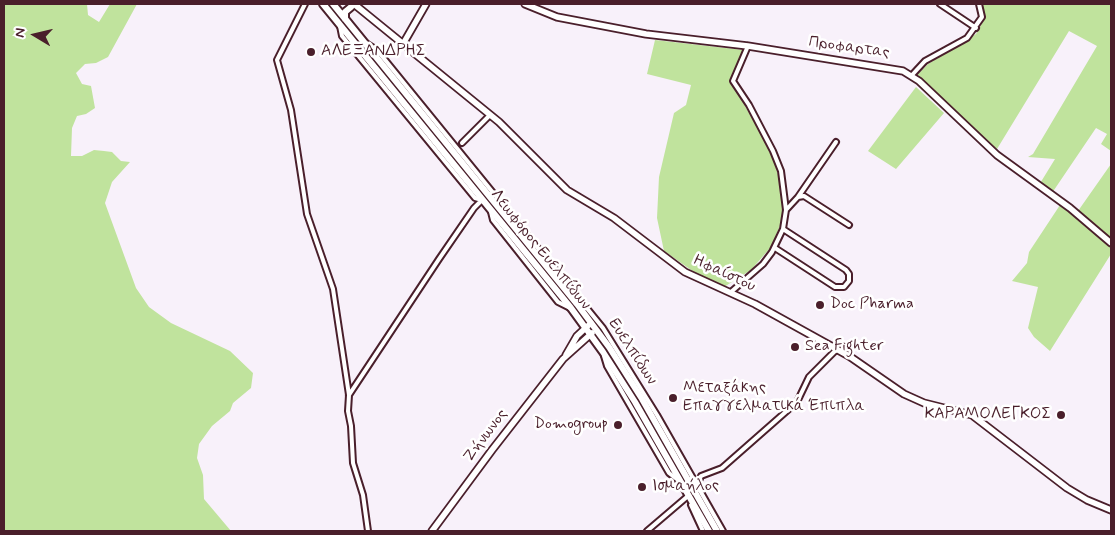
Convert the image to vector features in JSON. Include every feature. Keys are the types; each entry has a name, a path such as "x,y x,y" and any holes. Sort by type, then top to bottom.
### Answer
{"main road":[{"path":"345,19 345,12 355,6"},
{"name":"Λεωφόρος Ευελπίδων","path":"330,7 345,19 440,132 483,185 585,328 593,332 619,361 655,417 717,531"},
{"name":"Λεωφόρος Ευελπίδων","path":"330,7 340,25 482,200 529,251 562,282 591,323 593,332 603,352 635,402 708,531"}],"street":[{"path":"305,4 278,60 292,110 307,214 333,289 349,395 348,411 351,426 353,463 363,495 368,531"},
{"path":"403,44 426,4"},
{"name":"Προφαρτας","path":"525,4 557,17 646,34 748,46 894,68 912,75 997,155 1070,208 1111,243"},
{"path":"940,4 976,28"},
{"path":"912,75 926,61 967,38 976,28 982,17 979,4"},
{"path":"330,7 355,6"},
{"name":"Ηφαίστου","path":"355,6 490,115 567,190 614,218 685,272 731,292 837,349 904,394 924,403 974,417 1067,488 1087,500 1111,510"},
{"path":"731,292 763,264 775,248 784,229 786,210 782,172 749,105 732,81 748,46"},
{"path":"462,143 490,115"},
{"path":"786,210 798,198 836,142"},
{"path":"798,198 804,196 810,199 849,225"},
{"path":"349,395 444,252 482,200"},
{"path":"775,248 835,287 844,286 849,281 850,274 846,270 784,229"},
{"name":"Ευελπίδων","path":"562,282 617,348 655,417 724,531"},
{"path":"564,359 585,328 591,323"},
{"path":"564,359 593,332"},
{"path":"697,487 701,476 722,468 797,402 809,377 837,349"},
{"name":"Ζήνωνος","path":"432,531 492,450 564,359"},
{"path":"647,531 687,495 703,531"}],"green space":[{"path":"4,4 87,4 88,15 99,22 110,4 137,4 108,57 96,63 85,64 76,73 82,84 91,86 95,108 86,114 77,116 72,128 71,156 82,156 94,150 104,151 112,152 121,161 130,162 112,182 105,203 136,288 149,307 171,323 230,351 253,373 251,388 233,403 230,411 212,426 199,444 197,458 203,475 204,499 231,531 4,531"},
{"path":"980,4 1111,4 1111,151 1101,144 1107,134 1096,128 1052,193 1039,185 1055,159 1028,157 1033,154 1097,46 1069,31 997,149 998,153 916,76 928,64 976,34 984,19"},
{"path":"655,40 744,50 730,80 770,149 780,181 783,200 782,221 771,247 751,270 724,287 694,272 664,251 657,218 659,177 674,113 686,105 691,85 647,74"},
{"path":"916,87 944,113 896,169 868,151"},
{"path":"1111,164 1111,239 1078,211"},
{"path":"1060,205 1111,247 1111,254 1050,351 1034,337 1028,328 1038,287 1012,281 1027,263 1029,252"}],"place":[{"name":"ΑΛΕΞΑΝΔΡΗΣ","path":"311,52"},
{"name":"Doc Pharma","path":"820,305"},
{"name":"Sea Fighter","path":"795,347"},
{"name":"Μεταξάκης Επαγγελματικά Έπιπλα","path":"673,398"},
{"name":"ΚΑΡΑΜΟΛΕΓΚΟΣ","path":"1061,415"},
{"name":"Domogroup","path":"618,425"},
{"name":"Ισμαήλος","path":"642,487"}]}
